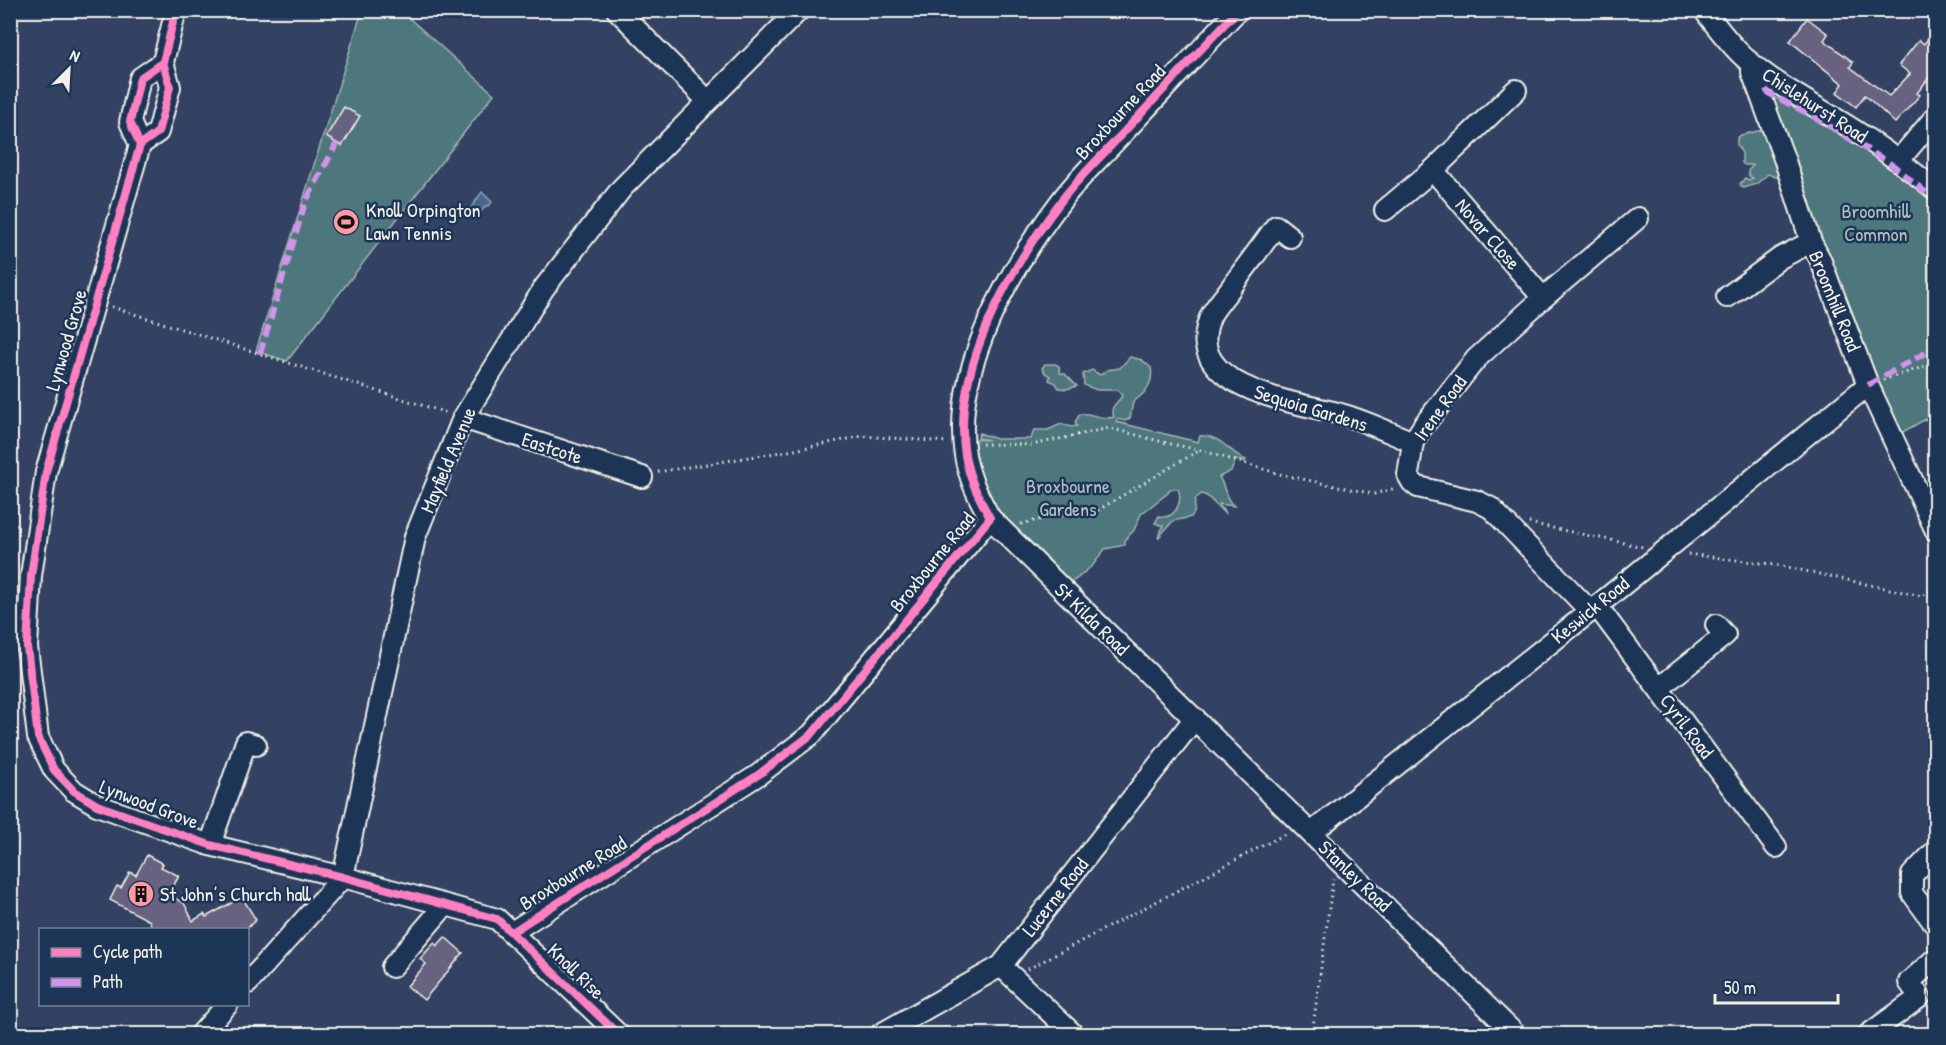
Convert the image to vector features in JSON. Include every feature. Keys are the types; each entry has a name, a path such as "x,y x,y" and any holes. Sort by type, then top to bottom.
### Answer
{"street":[{"name":"Lynwood Grove","path":"176,10 163,62 170,87 158,132 140,145 46,472 30,576 27,647 38,737 54,770 74,791 97,805 210,845 343,877 498,919 512,932"},
{"path":"617,10 708,101"},
{"name":"Mayfield Avenue","path":"249,982 343,877 415,537 462,418 544,288 622,188 799,10"},
{"name":"Broxbourne Road","path":"512,932 758,776 812,734 990,518 971,481 964,443 964,420 969,381 980,342 999,300 1028,250 1062,200 1238,10"},
{"name":"Chislehurst Road","path":"1704,10 1738,51 1753,65 1786,89 1899,160 1935,190"},
{"path":"140,145 130,122 140,78 163,62"},
{"name":"Broomhill Road","path":"1753,65 1752,72 1785,161 1811,242 1868,385 1935,531"},
{"path":"1385,210 1458,148 1516,90"},
{"path":"1899,160 1935,116"},
{"name":"Novar Close","path":"1433,170 1543,298"},
{"name":"Irene Road","path":"1412,482 1408,475 1413,442 1476,359 1543,298 1638,218"},
{"name":"Sequoia Gardens","path":"1290,237 1276,226 1212,315 1207,335 1208,354 1223,374 1243,386 1268,396 1346,415 1413,442"},
{"path":"1727,297 1780,258 1811,242"},
{"name":"Keswick Road","path":"1307,829 1593,608 1868,385"},
{"name":"Eastcote","path":"462,418 642,477"},
{"path":"1412,482 1418,487 1477,501 1491,508 1593,608"},
{"name":"St Kilda Road","path":"990,518 1195,718"},
{"name":"Cyril Road","path":"1593,608 1659,688 1776,847"},
{"path":"1659,688 1725,635 1716,625"},
{"name":"Stanley Road","path":"1195,718 1515,1035"},
{"name":"Lucerne Road","path":"881,1035 1007,971 1195,718"},
{"path":"210,845 246,742 256,746"},
{"path":"1935,850 1912,875 1912,893 1935,926"},
{"path":"392,967 445,905"},
{"name":"Knoll Rise","path":"512,932 618,1035"},
{"path":"1869,1035 1920,997 1909,982 1935,958"},
{"path":"1007,971 1072,1035"},
{"path":"201,1035 227,1006"}],"path":[{"path":"94,301 462,418"},
{"path":"1868,385 1935,363"},
{"path":"642,477 659,471 794,450 862,436 1032,445 1109,428 1200,450 1283,475 1374,494 1390,491 1412,482"},
{"path":"1019,525 1052,516 1098,510 1200,450"},
{"path":"1501,517 1664,551 1777,565 1922,596 1935,587"},
{"path":"1007,971 1307,829"},
{"path":"1312,1035 1336,857"}],"green space":[{"name":"Knoll Orpington Lawn Tennis","path":"362,11 401,11 494,94 287,361 256,351"},
{"name":"Broomhill Common","path":"1769,88 1935,184 1935,414 1901,433 1859,335 1779,174 1778,178 1768,174 1756,184 1743,188 1740,184 1745,178 1749,180 1753,178 1749,176 1748,171 1753,165 1742,163 1742,153 1737,145 1737,138 1767,129 1770,95 1787,104 1791,103 1770,92"},
{"name":"Broxbourne Gardens","path":"1130,357 1142,360 1151,368 1151,379 1145,392 1133,402 1130,418 1125,421 1117,419 1116,422 1198,442 1200,436 1207,436 1246,460 1245,462 1236,460 1231,471 1219,477 1228,500 1234,506 1219,504 1226,515 1207,496 1201,494 1195,500 1194,513 1191,517 1173,521 1158,538 1163,526 1155,523 1159,516 1169,516 1179,505 1178,489 1170,489 1141,514 1134,530 1125,540 1125,545 1105,549 1093,565 1075,580 1066,583 988,499 980,484 971,439 989,440 978,438 979,433 997,439 1031,439 1034,430 1048,430 1061,424 1077,426 1075,422 1080,414 1114,417 1113,407 1122,396 1118,390 1097,390 1084,385 1083,374 1092,370 1100,375 1107,370 1120,368"},
{"path":"1045,364 1059,366 1060,373 1065,374 1077,386 1059,388 1056,383 1049,380 1050,376 1042,368"}],"water":[{"path":"482,192 492,202 478,215 470,209"}],"building":[{"path":"1807,18 1828,34 1824,40 1853,62 1850,67 1889,96 1910,74 1899,65 1919,40 1924,44 1935,30 1935,70 1917,93 1920,95 1895,123 1865,95 1856,107 1837,92 1843,84 1790,41"},
{"path":"344,107 360,116 342,146 326,137"},
{"name":"St John’s Church hall","path":"147,855 163,864 161,867 179,876 168,895 184,903 193,921 204,914 206,917 242,897 256,920 247,928 152,928 150,921 110,900 117,886 121,888 130,872 136,875"},
{"path":"445,937 463,953 424,1000 407,986 426,964 420,959 434,943 437,946"}],"marked path":[{"path":"1766,89 1768,93 1813,116 1894,166 1936,201"},
{"path":"260,354 305,203 337,143"},
{"path":"1868,385 1936,347"}],"cycle path":[{"path":"176,10 163,62 170,87 158,132 140,145 46,472 31,576 27,647 38,737 54,770 74,791 97,805 210,845 343,877 497,919 618,1034"},
{"path":"512,932 758,775 812,734 990,518 969,472 965,455 963,422 967,388 976,354 989,320 1023,256 1068,193 1238,10"},
{"path":"140,145 130,122 140,78 163,62"}],"place":[{"name":"Knoll Orpington Lawn Tennis","path":"346,222"},
{"name":"St John’s Church hall","path":"141,894"}]}
